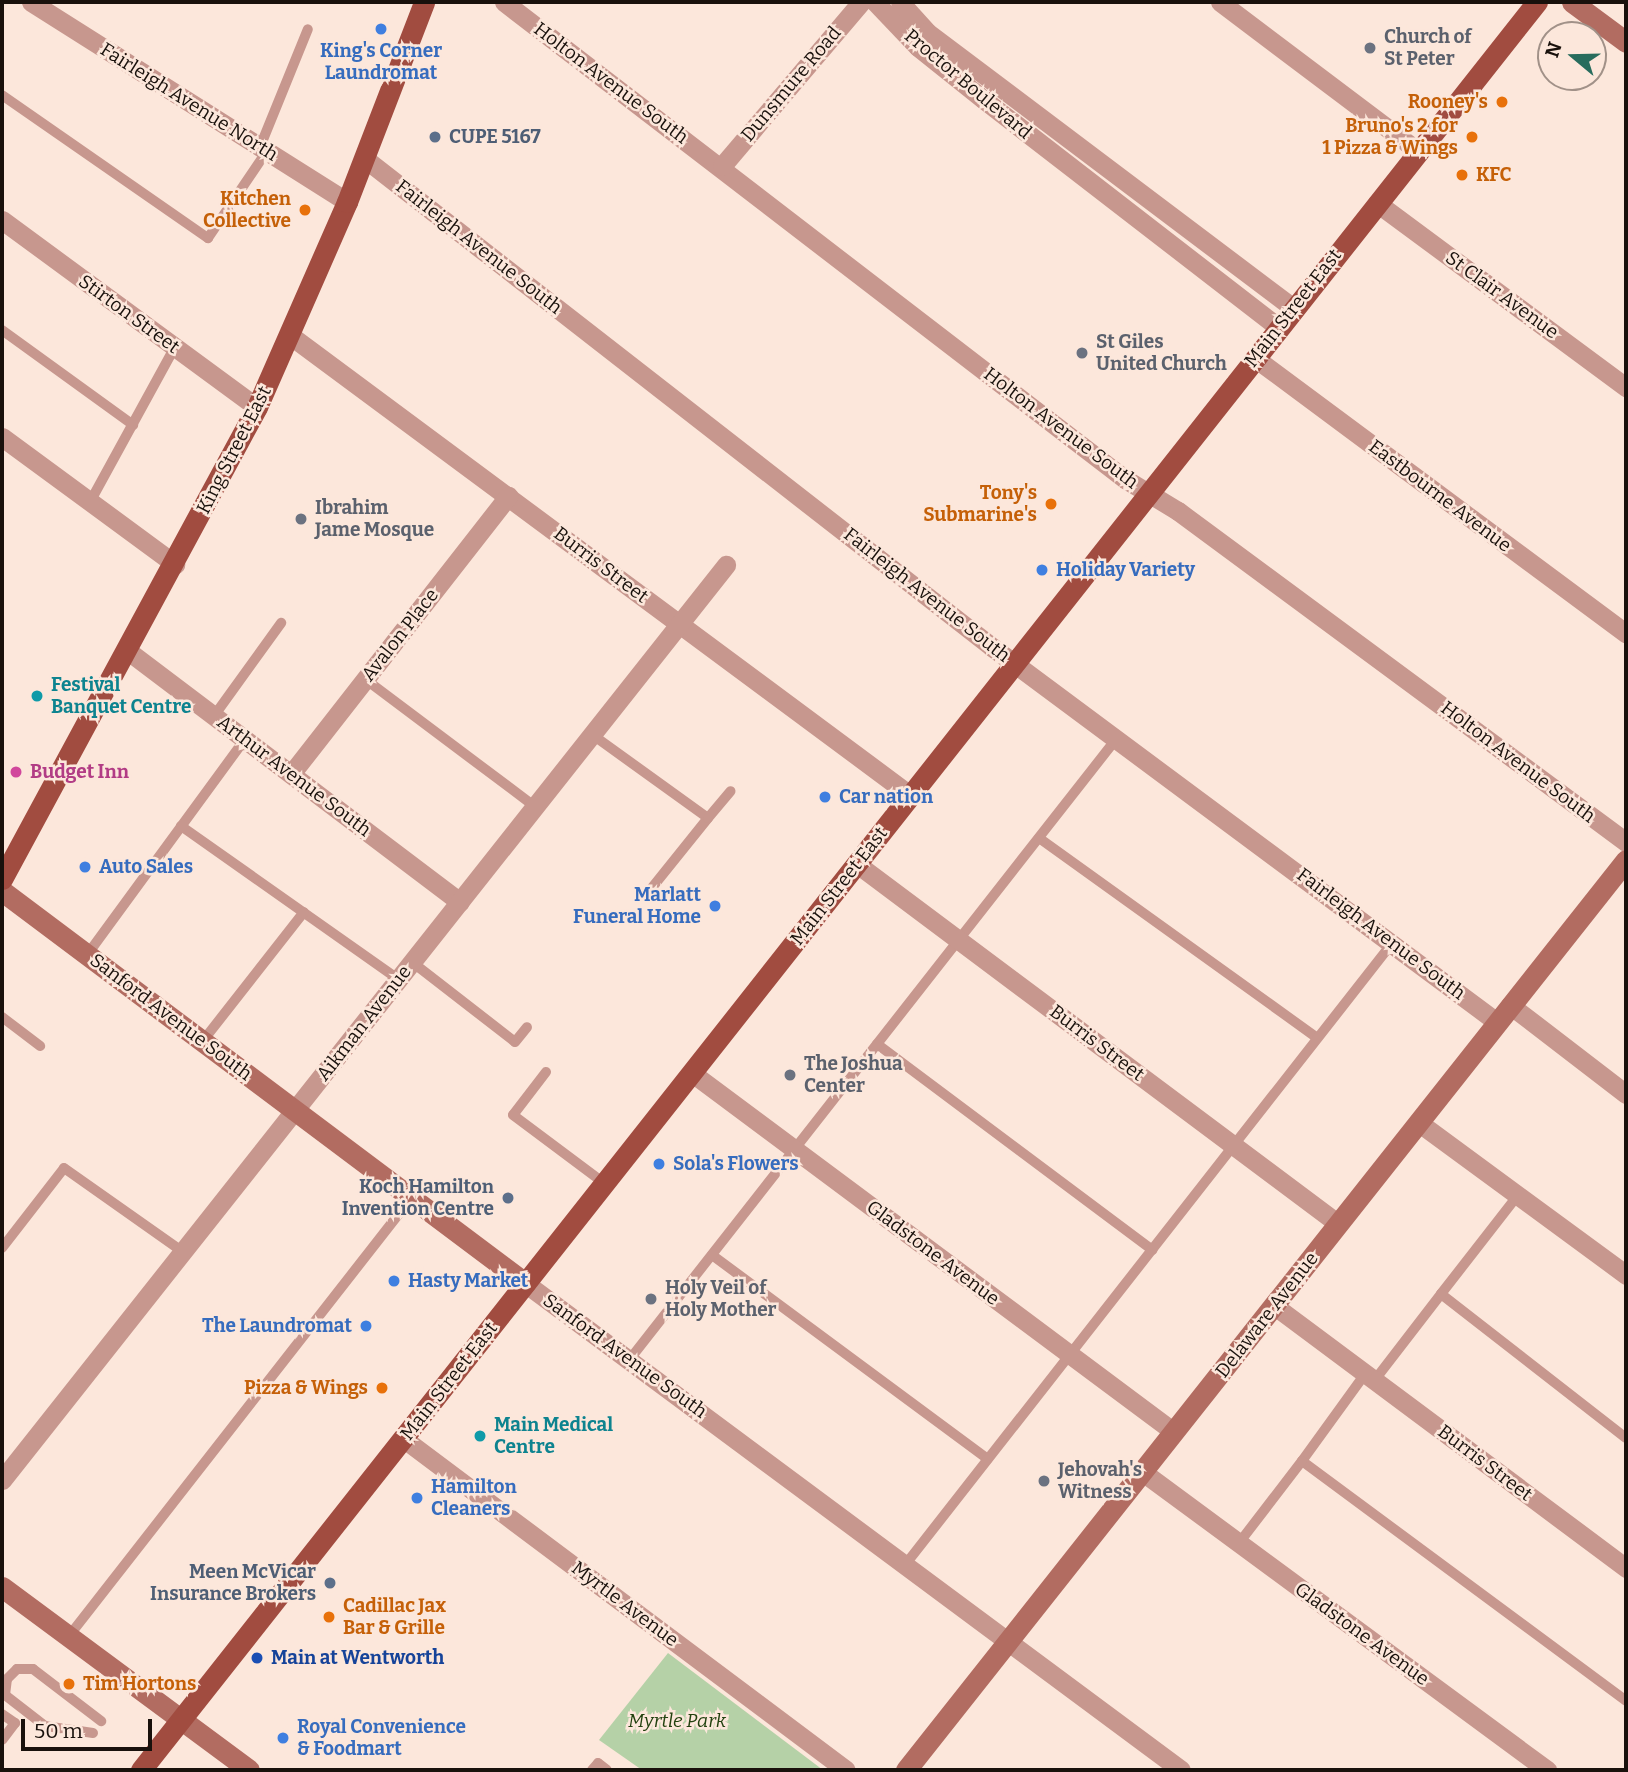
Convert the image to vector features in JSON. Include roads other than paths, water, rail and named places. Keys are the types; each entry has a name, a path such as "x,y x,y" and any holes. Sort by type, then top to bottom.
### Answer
{"main road":[{"name":"King Street East","path":"2,879 128,651 257,407 347,202 424,2"},
{"name":"Main Street East","path":"141,1770 1537,2"}],"street":[{"name":"Fairleigh Avenue North","path":"31,2 347,202"},
{"name":"Holton Avenue South","path":"504,2 722,166 1125,479 1149,492 1626,842"},
{"name":"Dunsmure Road","path":"722,166 860,2"},
{"name":"Proctor Boulevard","path":"875,2 918,47 1064,162 1098,175 1177,220 1293,308"},
{"name":"Proctor Boulevard","path":"900,2 928,32 1076,146 1098,175 1164,237 1278,327"},
{"path":"1220,2 1418,151"},
{"path":"1572,2 1626,42"},
{"path":"1064,162 1076,146"},
{"name":"Fairleigh Avenue South","path":"364,158 1015,663 1393,942 1626,1094"},
{"name":"St Clair Avenue","path":"1377,203 1626,387"},
{"name":"Stirton Street","path":"2,220 257,407"},
{"path":"1164,237 1177,220"},
{"name":"Burris Street","path":"290,336 910,795"},
{"name":"Eastbourne Avenue","path":"1255,358 1626,634"},
{"path":"2,437 175,564"},
{"name":"Avalon Place","path":"291,774 508,496"},
{"name":"Aikman Avenue","path":"2,1480 460,902 590,733 726,565"},
{"name":"Arthur Avenue South","path":"128,651 460,902"},
{"name":"Delaware Avenue","path":"906,1770 1276,1307 1337,1223 1626,860"},
{"name":"Burris Street","path":"857,863 1337,1223"},
{"name":"Sanford Avenue South","path":"2,891 524,1283 1181,1770"},
{"name":"Gladstone Avenue","path":"692,1073 1174,1433"},
{"path":"1418,1122 1626,1275"},
{"name":"Burris Street","path":"1276,1307 1626,1568"},
{"name":"Myrtle Avenue","path":"404,1439 846,1770"},
{"name":"Gladstone Avenue","path":"1144,1473 1547,1770"},
{"path":"2,1587 249,1770"}],"lane":[{"path":"2,95 208,238 264,149 308,29"},
{"path":"2,330 133,425"},
{"path":"90,502 175,347"},
{"path":"214,716 281,623"},
{"path":"365,679 534,806"},
{"path":"590,733 708,818"},
{"path":"630,1359 1117,738"},
{"path":"88,955 245,739"},
{"path":"647,894 731,791"},
{"path":"181,826 398,980"},
{"path":"1039,838 1317,1038"},
{"path":"202,1042 304,912"},
{"path":"905,1565 1393,942"},
{"path":"412,962 515,1042 527,1027"},
{"path":"2,1017 40,1046"},
{"path":"877,1044 1152,1250"},
{"path":"546,1072 513,1115 604,1184"},
{"path":"2,1248 64,1168 183,1252"},
{"path":"1239,1543 1302,1461 1441,1294 1519,1194"},
{"path":"69,1637 412,1197"},
{"path":"712,1255 988,1459"},
{"path":"1441,1294 1626,1438"},
{"path":"1302,1461 1626,1701"},
{"path":"93,1733 45,1727 5,1695 7,1679 17,1669 33,1669 101,1721"},
{"path":"2,1713 15,1723 2,1740"},
{"path":"592,1770 598,1763 607,1770"}],"place":[{"name":"King's Corner Laundromat","path":"381,29"},
{"name":"Church of St Peter","path":"1370,48"},
{"name":"Rooney's","path":"1502,102"},
{"name":"CUPE 5167","path":"435,137"},
{"name":"Bruno's 2 for 1 Pizza & Wings","path":"1472,137"},
{"name":"KFC","path":"1462,175"},
{"name":"Kitchen Collective","path":"305,210"},
{"name":"St Giles United Church","path":"1082,353"},
{"name":"Tony's Submarine's","path":"1051,504"},
{"name":"Ibrahim Jame Mosque","path":"301,519"},
{"name":"Holiday Variety","path":"1042,570"},
{"name":"Festival Banquet Centre","path":"37,696"},
{"name":"Budget Inn","path":"16,772"},
{"name":"Car nation","path":"825,797"},
{"name":"Auto Sales","path":"85,867"},
{"name":"Marlatt Funeral Home","path":"715,906"},
{"name":"The Joshua Center","path":"790,1075"},
{"name":"Sola's Flowers","path":"659,1164"},
{"name":"Koch Hamilton Invention Centre","path":"508,1198"},
{"name":"Hasty Market","path":"394,1281"},
{"name":"Holy Veil of Holy Mother","path":"651,1299"},
{"name":"The Laundromat","path":"366,1326"},
{"name":"Pizza & Wings","path":"382,1388"},
{"name":"Main Medical Centre","path":"480,1436"},
{"name":"Jehovah's Witness","path":"1044,1481"},
{"name":"Hamilton Cleaners","path":"417,1498"},
{"name":"Meen McVicar Insurance Brokers","path":"330,1583"},
{"name":"Cadillac Jax Bar & Grille","path":"329,1617"},
{"name":"Main at Wentworth","path":"257,1658"},
{"name":"Tim Hortons","path":"69,1684"},
{"name":"Royal Convenience & Foodmart","path":"283,1738"}],"park label":[{"name":"Myrtle Park","path":"677,1721"}]}
